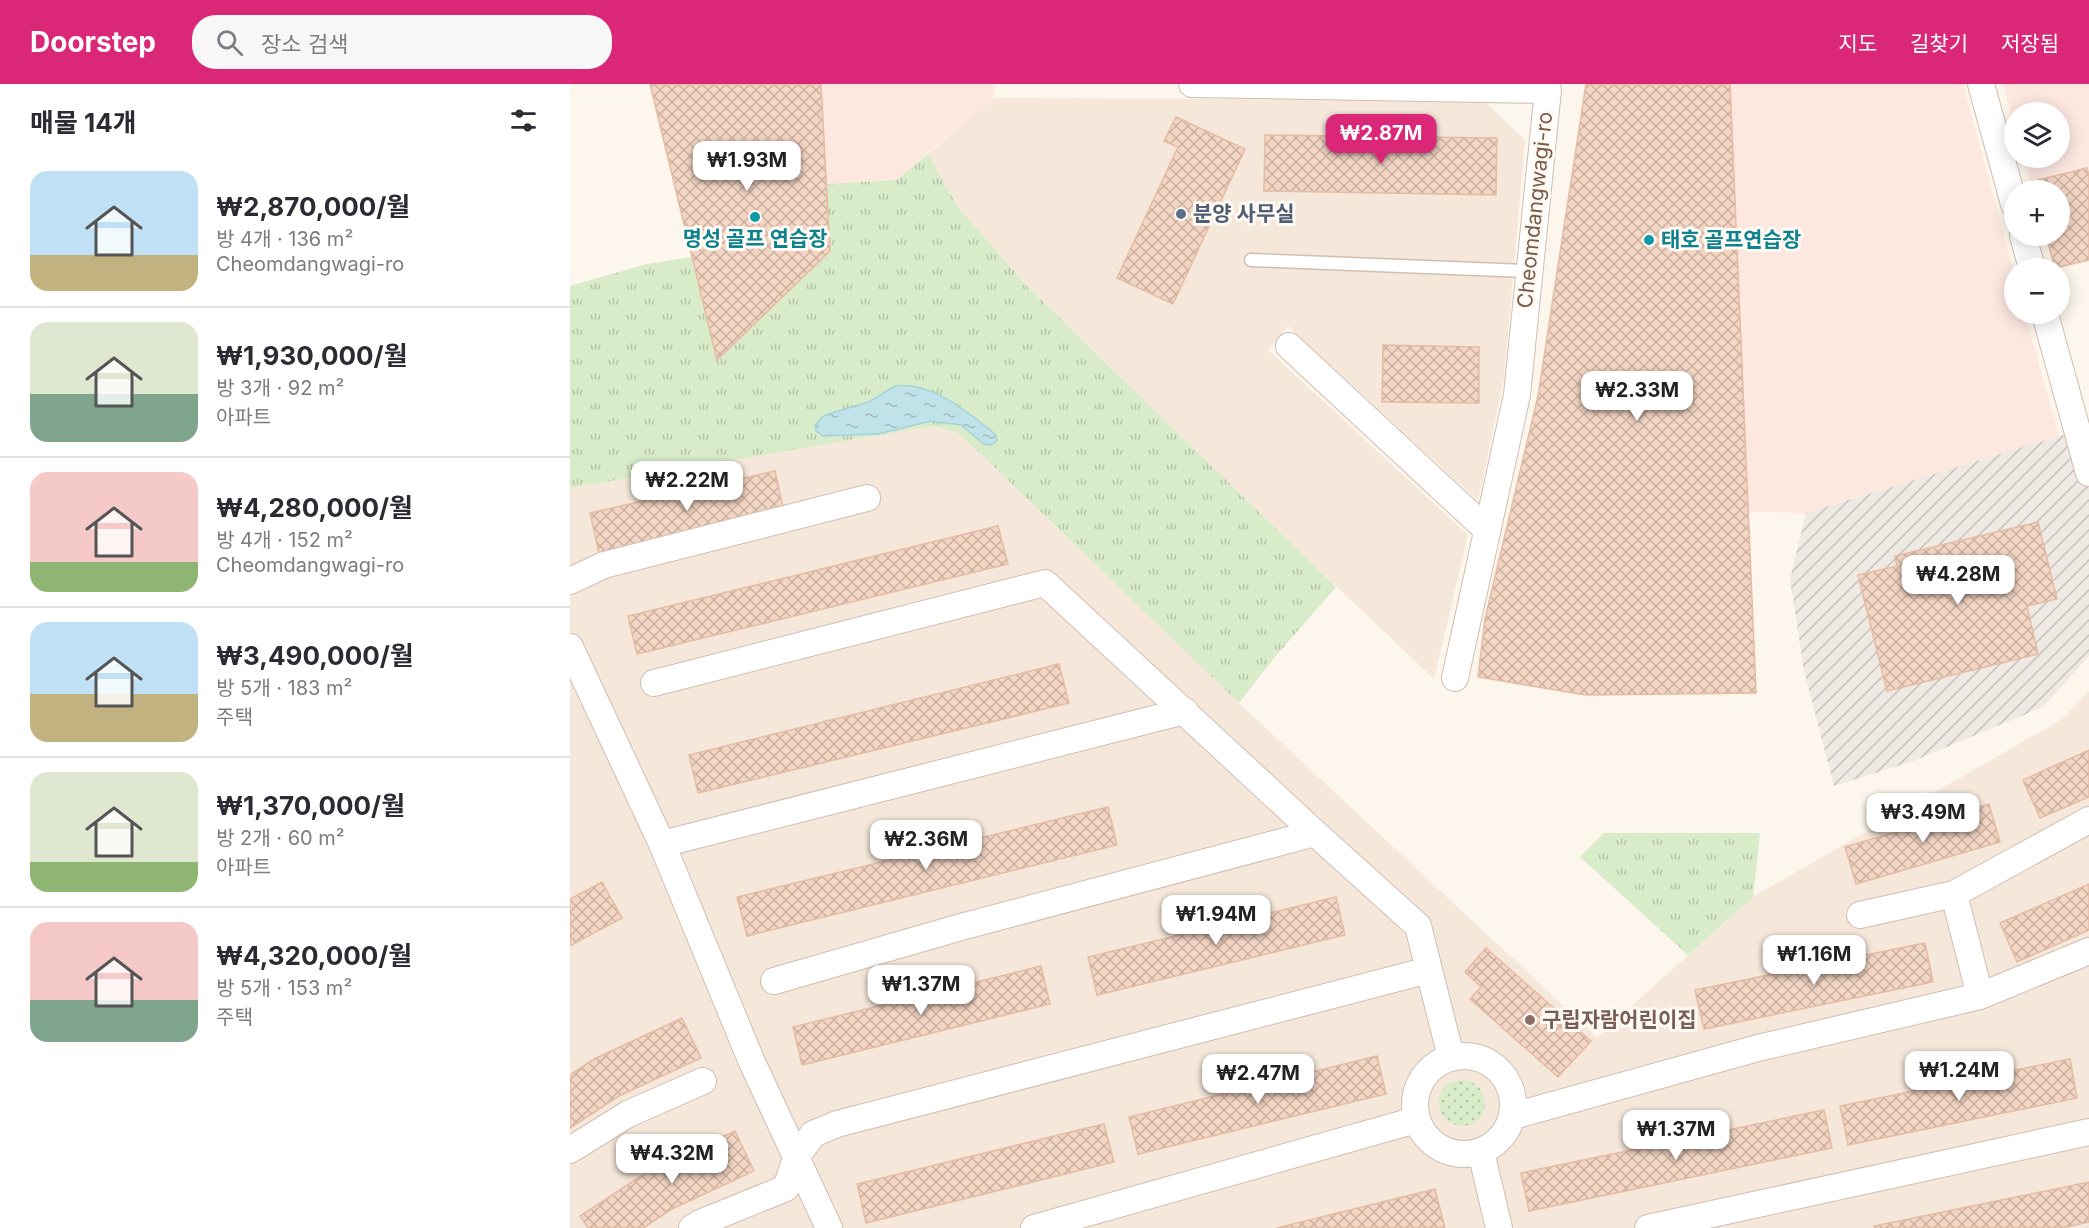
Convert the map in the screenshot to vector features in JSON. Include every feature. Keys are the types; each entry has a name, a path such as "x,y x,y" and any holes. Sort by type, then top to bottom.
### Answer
{"street":[{"name":"Cheomdangwagi-ro","path":"1192,84 1548,90 1517,395 1455,678"},
{"path":"1981,84 2007,180"},
{"path":"2048,324 2089,473"},
{"path":"1288,346 1487,530"},
{"path":"570,581 604,565 867,498"},
{"path":"654,683 1045,584 1418,926 1451,1057"},
{"path":"570,647 662,844 751,1060 829,1228"},
{"path":"662,844 1185,711"},
{"path":"1860,915 1954,894 2089,820"},
{"path":"774,981 972,924 1315,833"},
{"path":"1954,894 1980,996"},
{"path":"1513,1116 1758,1048 1980,996 2089,951"},
{"path":"692,1228 786,1188 796,1158 813,1134 837,1124 1430,970"},
{"path":"1468,1056 1485,1060 1499,1069 1509,1083 1514,1099 1513,1116 1506,1132 1496,1144 1480,1152 1465,1155 1449,1152 1434,1146 1423,1134 1416,1120 1414,1104 1417,1088 1425,1074 1437,1063 1451,1057 1468,1056"},
{"path":"570,1150 627,1113 703,1082"},
{"path":"1034,1228 1416,1120"},
{"path":"1648,1228 2089,1132"},
{"path":"1480,1152 1499,1228"}],"lane":[{"path":"1251,260 1529,271"}],"shaded area":[{"path":"821,84 995,84 993,98 896,180 826,184"},
{"path":"1730,84 1963,84 2004,236 2004,246 2007,246 2010,258 2004,258 2004,324 2028,324 2059,436 1805,513 1747,512"},
{"path":"2003,84 2089,84 2089,260 2070,264 2070,258 2052,258 2049,246 2070,246 2070,180 2030,180 2026,168 2070,168 2070,102 2008,102"},
{"path":"993,98 1483,100 1525,140 1504,379 1478,501 1288,326 1268,350 1468,535 1434,679 1030,289 957,206 928,154"},
{"path":"933,426 960,434 1239,703 1597,1037 1753,897 2064,718 2089,691 2089,1228 570,1228 570,488"},
{"path":"2089,430 2089,656 2043,707 1911,762 1834,786 1804,671 1790,579 1806,513 2059,436"}],"green space":[{"path":"928,154 957,206 1030,289 1336,587 1274,658 1239,703 960,434 933,426 570,488 570,286 647,264 691,257 718,360 830,251 826,184 896,180"},
{"path":"1604,833 1760,833 1753,897 1688,955 1580,857"},
{"path":"1462,1080 1478,1087 1485,1103 1478,1119 1462,1126 1446,1119 1439,1103 1446,1087"}],"water":[{"path":"895,386 922,388 949,400 995,434 997,441 991,445 984,444 961,425 931,421 878,434 823,436 816,431 815,426 821,418 828,414 869,402"}],"building":[{"name":"명성 골프 연습장","path":"650,84 821,84 830,251 717,360"},
{"name":"태호 골프연습장","path":"1586,84 1730,84 1756,693 1586,695 1478,677 1485,619 1538,396"},
{"name":"분양 사무실","path":"1176,117 1245,149 1173,304 1117,278 1178,147 1164,141"},
{"path":"1265,135 1497,138 1496,195 1264,191"},
{"path":"2087,168 2089,176 2089,260 2070,264 2070,258 2052,258 2049,246 2070,246 2070,180 2038,180"},
{"path":"1383,345 1479,347 1479,403 1382,402"},
{"path":"775,471 784,512 599,553 590,513"},
{"path":"2038,522 2057,599 2027,606 2038,654 1887,691 1858,575 1897,566 1895,556"},
{"path":"998,526 1008,564 637,654 628,616"},
{"path":"1059,664 1069,703 698,793 689,755"},
{"path":"2089,750 2089,797 2040,818 2023,780"},
{"path":"1989,804 2000,842 1856,884 1845,847"},
{"path":"1108,807 1117,845 747,936 737,897"},
{"path":"602,882 622,918 570,946 570,899"},
{"path":"2089,884 2089,930 2017,962 2000,923"},
{"path":"1336,897 1345,935 1097,995 1088,957"},
{"path":"1925,943 1933,982 1704,1029 1695,990"},
{"name":"구립자람어린이집","path":"1486,948 1591,1041 1558,1077 1470,999 1481,987 1465,972"},
{"path":"1041,966 1050,1004 802,1065 793,1027"},
{"path":"682,1018 701,1058 619,1096 570,1128 570,1075 594,1059"},
{"path":"1377,1056 1386,1094 1138,1154 1129,1117"},
{"path":"2070,1059 2077,1098 1848,1145 1840,1106"},
{"path":"1824,1110 1832,1148 1529,1211 1521,1173"},
{"path":"1104,1124 1114,1162 866,1223 857,1184"},
{"path":"735,1131 754,1171 672,1209 643,1228 588,1228 580,1216 647,1172"},
{"path":"2089,1182 2089,1222 2062,1228 1874,1228 1874,1226"},
{"path":"1435,1189 1445,1228 1277,1228"}],"place":[{"name":"분양 사무실","path":"1181,214"},
{"name":"명성 골프 연습장","path":"755,217"},
{"name":"태호 골프연습장","path":"1649,240"},
{"name":"구립자람어린이집","path":"1530,1020"}]}
